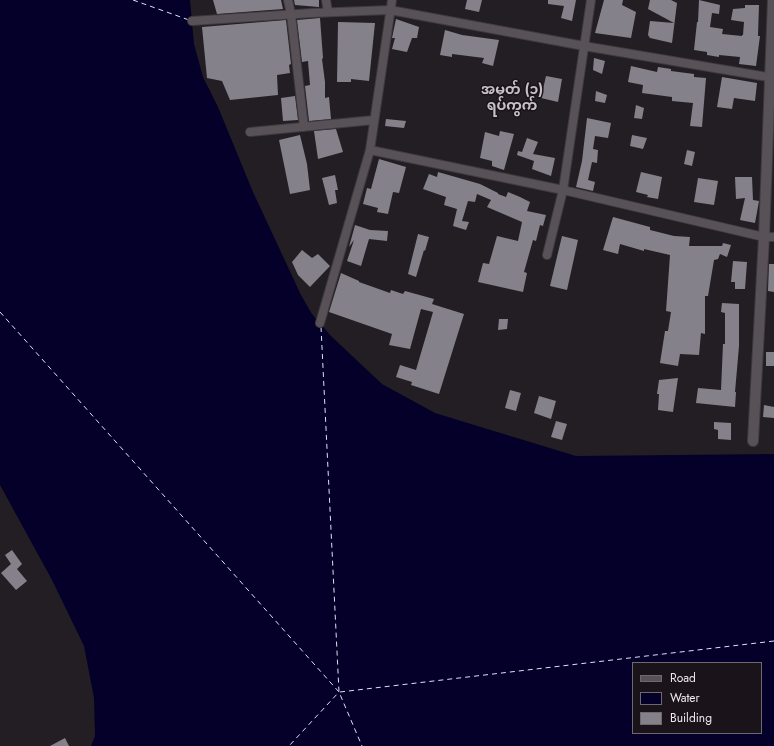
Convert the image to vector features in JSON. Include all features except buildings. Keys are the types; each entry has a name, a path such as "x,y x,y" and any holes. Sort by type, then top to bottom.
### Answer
{"street":[{"path":"288,0 291,14 304,127"},
{"path":"326,0 328,12"},
{"path":"320,323 370,150 392,0"},
{"path":"547,255 563,190 591,0"},
{"path":"753,441 769,237 773,0"},
{"path":"192,21 291,14 390,10 584,46 772,78"},
{"path":"250,132 374,120"},
{"path":"370,150 563,190 769,237"}],"water":[{"path":"0,0 190,0 194,44 203,77 218,107 253,192 301,295 312,314 331,336 382,384 435,413 576,456 774,454 774,746 91,746 95,736 94,698 84,646 52,580 0,485"}],"ferry route":[{"path":"133,0 189,20"},
{"path":"0,312 339,692 289,746"},
{"path":"321,327 339,692 362,746"},
{"path":"340,692 774,641"}],"district":[{"name":"အမှတ် (၁) ရပ်ကွက်","path":"512,100"}]}
